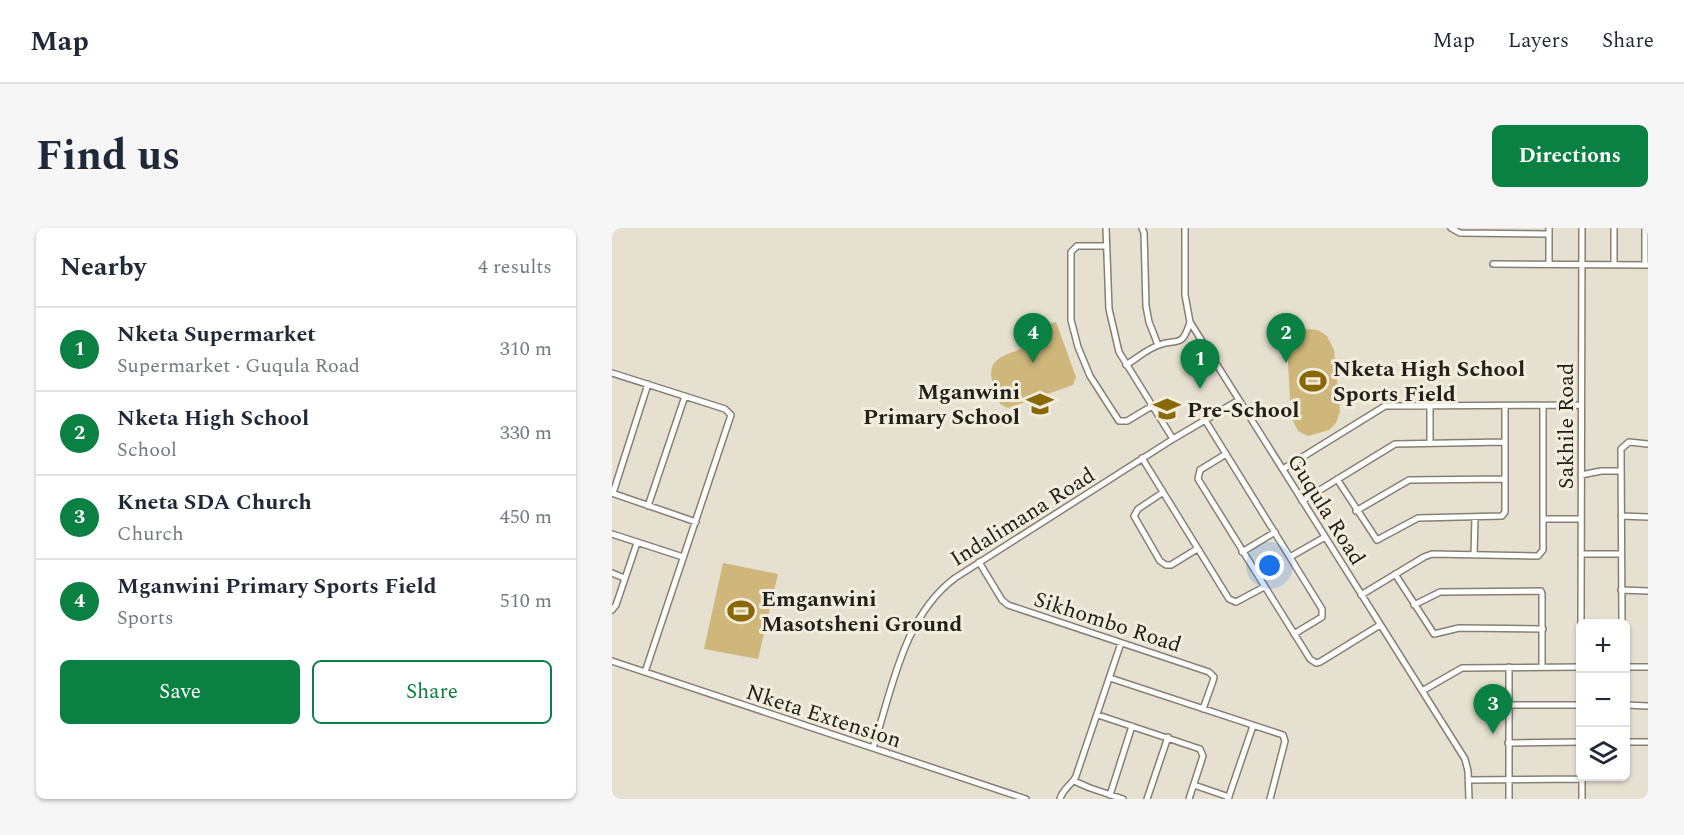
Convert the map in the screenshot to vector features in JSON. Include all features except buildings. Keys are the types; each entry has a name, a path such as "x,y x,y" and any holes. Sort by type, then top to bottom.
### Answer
{"street":[{"path":"1106,228 1110,315 1119,352 1173,439"},
{"path":"1142,228 1146,306 1149,322 1158,345"},
{"name":"Guqula Road","path":"1185,228 1185,295 1190,322 1465,759 1469,780 1469,799"},
{"path":"1451,228 1460,233 1549,231 1549,264"},
{"name":"Sakhile Road","path":"1581,619 1582,228"},
{"path":"1614,228 1614,265"},
{"path":"1493,264 1647,265 1645,228"},
{"path":"1106,246 1077,246 1072,249 1073,330 1087,370 1119,421 1127,422 1152,406"},
{"path":"1125,365 1158,345 1179,340 1185,334 1190,322"},
{"path":"612,373 725,409 731,415 645,672"},
{"path":"648,384 612,493 696,522"},
{"path":"648,506 685,396"},
{"name":"Indalimana Road","path":"873,748 905,648 918,620 936,593 979,562 1142,458 1239,400"},
{"path":"1283,469 1381,408 1390,406 1580,405"},
{"path":"1430,406 1430,443"},
{"path":"1337,479 1377,540 1418,518 1503,515 1505,406"},
{"path":"1361,596 1428,555 1538,556 1542,554 1544,550 1543,406"},
{"path":"1205,420 1323,612 1320,618 1294,634"},
{"path":"1302,501 1395,444 1505,442"},
{"path":"1622,619 1621,449 1629,442 1648,444"},
{"path":"1226,454 1200,470 1198,479 1310,659 1318,663 1380,625"},
{"path":"1142,458 1229,599 1233,602 1240,601 1264,587"},
{"path":"1581,475 1601,471 1621,471"},
{"path":"1356,511 1409,480 1505,479"},
{"path":"1162,493 1134,514 1155,552 1162,563 1168,565 1197,549"},
{"path":"1621,516 1648,518"},
{"path":"1474,555 1475,517"},
{"path":"1543,519 1581,519"},
{"path":"1242,552 1275,532"},
{"path":"612,534 683,557"},
{"path":"1290,557 1325,537"},
{"path":"612,610 616,605 637,543"},
{"path":"1581,554 1620,554"},
{"name":"Sikhombo Road","path":"979,562 1004,603 1211,674 1214,681 1203,709"},
{"path":"612,573 624,578"},
{"path":"1395,574 1432,633 1436,635 1459,628 1543,629"},
{"path":"1621,590 1648,591"},
{"path":"1414,605 1440,592 1539,591 1542,594 1542,667"},
{"path":"1060,799 1063,791 1074,781 1121,643"},
{"name":"Nketa Extension","path":"612,661 1026,799"},
{"path":"1509,667 1509,799"},
{"path":"1422,691 1462,668 1576,667"},
{"path":"1630,667 1648,667"},
{"path":"1110,678 1282,735 1285,739 1270,799"},
{"path":"1509,705 1576,705"},
{"path":"1630,705 1648,706"},
{"path":"1098,715 1199,748 1203,756 1189,799"},
{"path":"1110,795 1132,726"},
{"path":"1194,786 1228,798 1253,726"},
{"path":"1148,799 1168,737"},
{"path":"1508,743 1576,742"},
{"path":"1630,742 1648,742"},
{"path":"1469,780 1576,778"},
{"path":"1074,781 1123,799"},
{"path":"1582,781 1582,799"}],"shaded area":[{"path":"1056,322 1076,377 1073,385 1008,408 1000,404 991,377 995,362 1009,353 1034,344 1031,329"},
{"name":"Nketa High School Sports Field","path":"1307,329 1318,330 1327,336 1334,350 1340,412 1336,423 1329,430 1308,436 1298,431 1291,417 1287,345 1294,335"},
{"name":"Emganwini Masotsheni Ground","path":"723,563 778,574 758,659 704,649"}],"place":[{"name":"Mganwini Primary Sports Field","path":"1033,363"},
{"name":"Nketa High School","path":"1286,363"},
{"name":"Nketa High School Sports Field","path":"1313,381"},
{"name":"Nketa Supermarket","path":"1200,389"},
{"name":"Mganwini Primary School","path":"1040,404"},
{"name":"Pre-School","path":"1167,409"},
{"name":"Emganwini Masotsheni Ground","path":"741,611"},
{"name":"Kneta SDA Church","path":"1493,734"}]}
